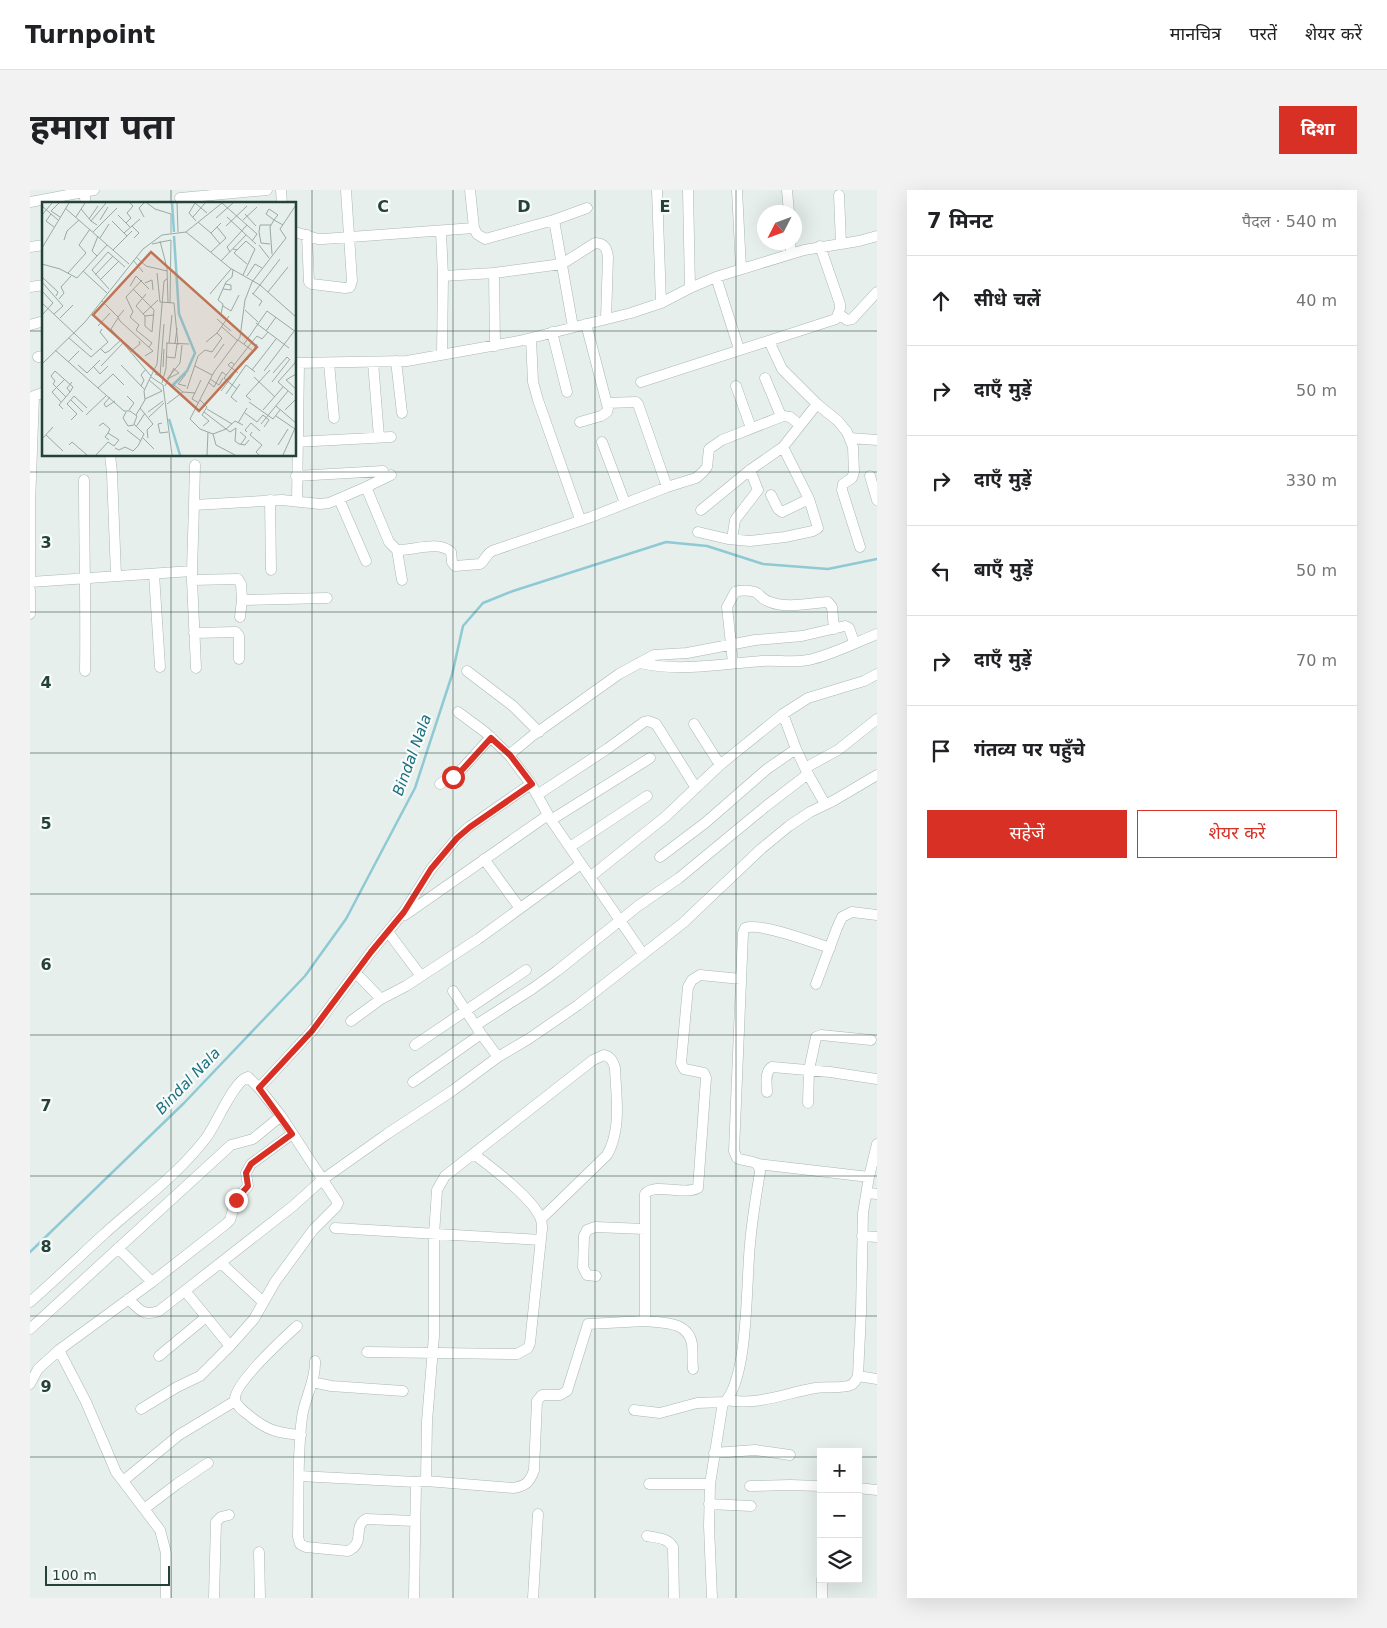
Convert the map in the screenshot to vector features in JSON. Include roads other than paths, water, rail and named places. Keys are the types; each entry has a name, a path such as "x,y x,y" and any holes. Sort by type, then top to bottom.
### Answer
{"street":[{"path":"180,198 268,190"},
{"path":"307,235 310,282 312,284 350,287 352,282 346,190"},
{"path":"470,190 474,228 477,234 484,239 554,220 587,208"},
{"path":"656,190 661,303"},
{"path":"688,190 690,288"},
{"path":"736,190 741,269"},
{"path":"787,190 788,205"},
{"path":"37,197 89,191"},
{"path":"838,194 840,244"},
{"path":"554,220 573,327"},
{"path":"296,232 318,239 441,232 474,228"},
{"path":"441,232 443,276 442,354"},
{"path":"296,501 297,363 396,361 496,346 631,313 661,303 716,277 791,254 820,246 877,236"},
{"path":"443,276 494,273 562,264 596,243 600,243 607,249 608,257 606,319"},
{"path":"642,382 836,319 839,314 840,304 820,246"},
{"path":"791,250 791,254"},
{"path":"494,273 496,346"},
{"path":"716,277 739,349"},
{"path":"839,314 847,320 852,319 877,292"},
{"path":"580,422 607,412 607,403 586,324"},
{"path":"552,332 567,392"},
{"path":"531,338 533,382 580,519"},
{"path":"768,341 779,365 817,404 844,427 853,447 854,475"},
{"path":"396,361 402,413"},
{"path":"373,362 379,438"},
{"path":"330,363 334,418"},
{"path":"765,378 781,416"},
{"path":"736,386 751,428"},
{"path":"36,396 30,492 30,581 154,574 238,579 241,584 242,600 240,617"},
{"path":"607,403 632,401 638,404 668,487"},
{"path":"701,510 750,470 783,447 817,404"},
{"path":"397,550 444,547 450,552 455,566 480,564 487,554 492,551 699,476 707,467 709,449 722,440 781,416 790,417 800,425"},
{"path":"296,442 391,437"},
{"path":"850,438 877,440"},
{"path":"602,442 625,503"},
{"path":"698,532 750,541 785,537 816,530 818,526 809,499 783,447"},
{"path":"110,456 116,575"},
{"path":"195,465 192,576 196,668"},
{"path":"732,539 736,520 758,490 750,470"},
{"path":"194,505 270,500 329,503 366,487 387,473 296,476"},
{"path":"860,547 842,490 843,484 854,475 874,477 877,500"},
{"path":"84,480 85,671"},
{"path":"366,487 390,542 397,550 402,580"},
{"path":"771,495 778,509 782,512 809,499"},
{"path":"339,499 366,561"},
{"path":"270,500 271,570"},
{"path":"154,574 160,667"},
{"path":"30,590 30,614"},
{"path":"733,663 727,607 734,592 757,593 762,599 782,605 828,602 832,607 834,629"},
{"path":"242,600 327,598"},
{"path":"510,755 619,674 654,655 687,653 755,640 802,636 847,626 854,642"},
{"path":"194,633 236,632 239,636 239,659"},
{"path":"639,662 661,667 691,668 733,663 808,660 877,634"},
{"path":"467,671 513,706 539,732"},
{"path":"590,877 665,817 720,765 783,714 808,698 864,681 877,674"},
{"path":"458,712 510,755 532,784 550,818 642,954"},
{"path":"783,714 796,749 825,804"},
{"path":"413,1082 638,906 679,878 807,771 838,750 877,719"},
{"path":"537,795 648,721 656,724 696,788"},
{"path":"694,724 720,765"},
{"path":"440,784 462,770 491,738"},
{"path":"660,857 713,817 732,798 767,769 796,749"},
{"path":"398,919 484,859 650,758"},
{"path":"128,1299 143,1312 150,1314 159,1311 293,1206 322,1180 452,1091 498,1057 530,1038 578,1004 683,923 782,832 810,812 839,798 877,775"},
{"path":"259,1088 312,1031 398,919 431,869 462,832 532,784"},
{"path":"570,846 647,796"},
{"path":"484,859 519,907"},
{"path":"351,1021 382,999 478,939 519,907 581,864"},
{"path":"816,984 842,917 852,912 877,914"},
{"path":"830,948 755,926 745,928 743,933 742,996 734,1151 737,1158 758,1164 869,1177"},
{"path":"388,932 421,976"},
{"path":"415,1045 526,970"},
{"path":"356,974 382,999"},
{"path":"645,1321 644,1197 647,1191 653,1189 694,1190 698,1188 699,1184 706,1078 704,1073 684,1069 681,1063 688,987 692,980 700,975 741,979"},
{"path":"453,991 498,1057"},
{"path":"808,1103 809,1070 816,1037 870,1040"},
{"path":"414,1598 414,1521 421,1482 428,1421 437,1190 445,1176 598,1057 609,1056 614,1062 615,1068 616,1120 613,1145 607,1154 541,1219"},
{"path":"767,1092 767,1073 768,1069 772,1066 877,1079"},
{"path":"30,1302 104,1234 143,1202 192,1154 211,1131 226,1104 244,1078 248,1077 259,1088 280,1116 338,1203 336,1208 313,1230 297,1250 275,1282 254,1319 230,1346 200,1376 177,1387 141,1409"},
{"path":"30,1329 231,1145 253,1139 280,1116"},
{"path":"30,1384 38,1369 59,1350 152,1282 226,1224 230,1220 236,1200 248,1186 246,1173 251,1164 292,1134"},
{"path":"634,1410 660,1413 697,1403 768,1400 816,1388 849,1386 854,1382 858,1376 862,1236 872,1194 869,1177 877,1144"},
{"path":"367,1352 517,1354 528,1348 542,1229 541,1219 536,1210 502,1176 474,1154"},
{"path":"712,1598 710,1484 714,1453 725,1401 730,1395 736,1379 742,1353 750,1242 760,1172 758,1164"},
{"path":"596,1276 587,1276 583,1270 583,1242 587,1230 595,1227 645,1229"},
{"path":"334,1228 540,1240"},
{"path":"862,1236 877,1237"},
{"path":"118,1248 152,1282"},
{"path":"221,1263 263,1302"},
{"path":"185,1291 230,1346"},
{"path":"159,1356 206,1318"},
{"path":"299,1476 513,1488 526,1484 531,1479 534,1470 537,1401 542,1395 560,1395 567,1391 588,1324 645,1321 677,1325 687,1334 692,1342 693,1369"},
{"path":"123,1481 179,1435 235,1401 236,1395 249,1374 297,1326"},
{"path":"59,1350 86,1402 116,1472 160,1530 166,1553 166,1598"},
{"path":"315,1361 315,1375 304,1410 300,1435 298,1537 300,1544 348,1550 352,1549 358,1542 360,1525 366,1520 414,1521"},
{"path":"858,1376 877,1379"},
{"path":"312,1382 330,1386 403,1391"},
{"path":"235,1401 259,1424 270,1430 300,1435"},
{"path":"714,1453 755,1450 790,1455"},
{"path":"144,1510 208,1463"},
{"path":"649,1484 710,1484"},
{"path":"750,1486 817,1486"},
{"path":"862,1488 877,1490"},
{"path":"709,1504 751,1506"},
{"path":"533,1598 538,1514"},
{"path":"214,1598 216,1522 221,1517 229,1515"},
{"path":"647,1536 672,1544 674,1598"},
{"path":"259,1552 260,1598"},
{"path":"822,1583 822,1598"}],"waterway":[{"name":"Bindal Nala","path":"30,1252 184,1103 305,976 346,919 415,788 452,675 463,626 483,603 513,591 666,542 707,546 763,564 828,569 877,559"}]}
